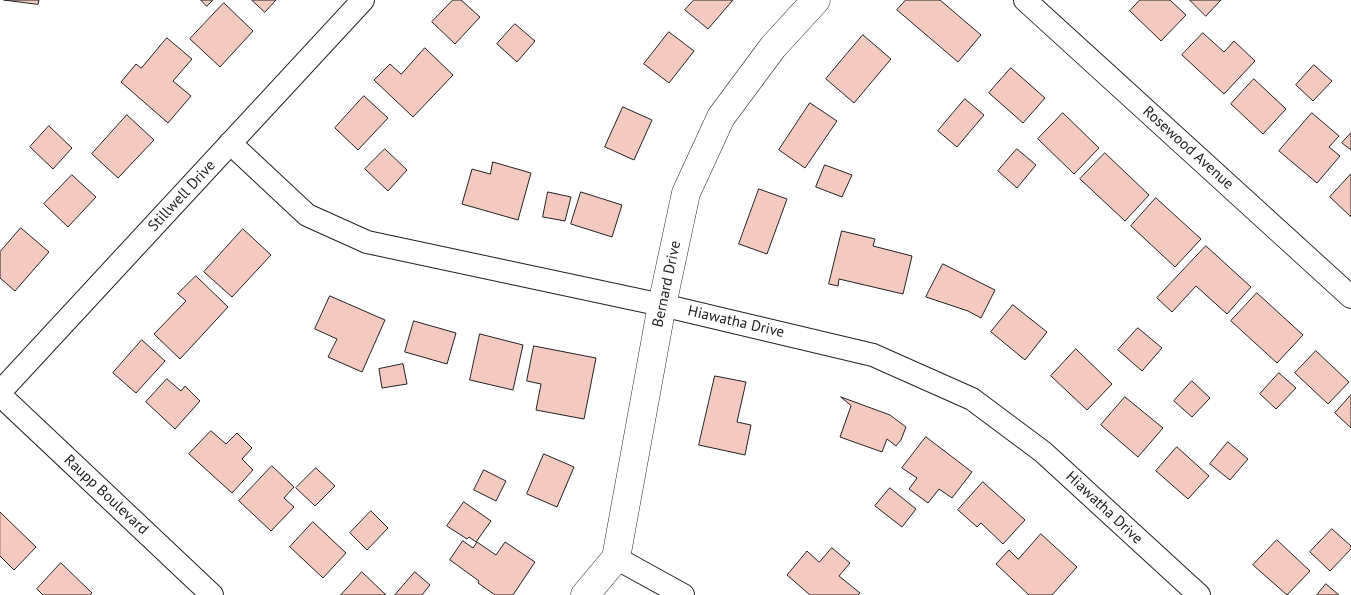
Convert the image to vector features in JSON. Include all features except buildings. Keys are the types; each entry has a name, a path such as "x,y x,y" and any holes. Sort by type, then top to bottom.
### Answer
{"street":[{"name":"Stillwell Drive","path":"0,393 363,0"},
{"name":"Bernard Drive","path":"585,595 616,558 662,305 686,193 721,117 773,47 816,0"},
{"name":"Rosewood Avenue","path":"1025,0 1351,297"},
{"name":"Hiawatha Drive","path":"230,143 307,215 367,242 662,305 873,355 972,399 1043,452 1199,595"},
{"name":"Raupp Boulevard","path":"0,393 212,595"},
{"path":"616,558 683,595"}]}
